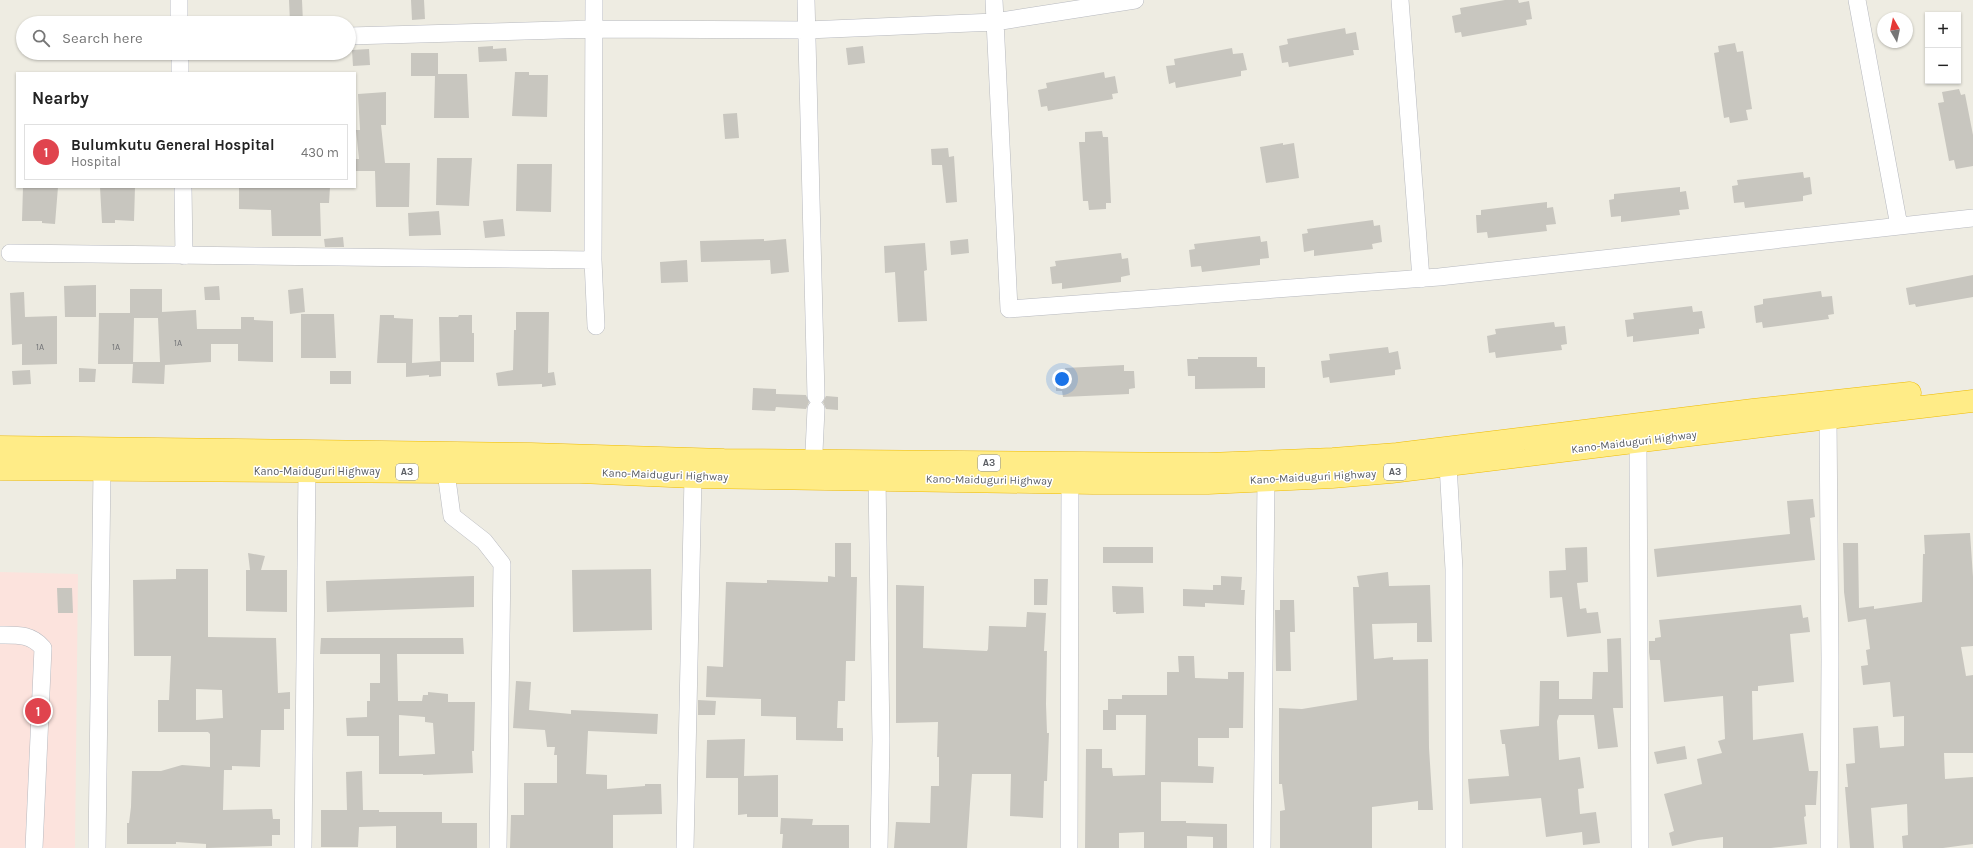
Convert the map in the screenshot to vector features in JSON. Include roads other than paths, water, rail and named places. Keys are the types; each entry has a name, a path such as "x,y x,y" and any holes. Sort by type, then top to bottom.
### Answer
{"highway":[{"name":"Kano-Maiduguri Highway","path":"0,447 813,469 1208,464 1333,459 1397,454 1753,410 1973,386"},
{"name":"Kano-Maiduguri Highway","path":"0,469 580,472 692,477 813,469 877,478 1070,481 1093,483 1208,483 1332,478 1973,401"}],"street":[{"path":"179,0 179,16"},
{"path":"594,0 593,260 596,326"},
{"path":"806,0 816,402 813,469"},
{"path":"994,0 1009,309 1421,279 1973,218"},
{"path":"356,36 594,29 807,30 995,22 1135,0"},
{"path":"1400,0 1421,279"},
{"path":"1857,0 1899,226"},
{"path":"180,60 180,72"},
{"path":"183,188 184,256"},
{"path":"10,253 593,260"},
{"path":"1828,418 1830,659 1829,848"},
{"path":"1638,442 1640,848"},
{"path":"1448,465 1454,569 1454,848"},
{"path":"97,848 102,470"},
{"path":"303,848 307,471"},
{"path":"446,472 452,516 484,541 502,564 498,848"},
{"path":"685,848 692,477"},
{"path":"877,478 881,740 878,848"},
{"path":"1262,848 1266,480"},
{"path":"1069,848 1070,481"},
{"path":"0,635 20,635 36,640 43,648 34,848"}],"place":[{"name":"Bulumkutu General Hospital","path":"38,711"}]}
